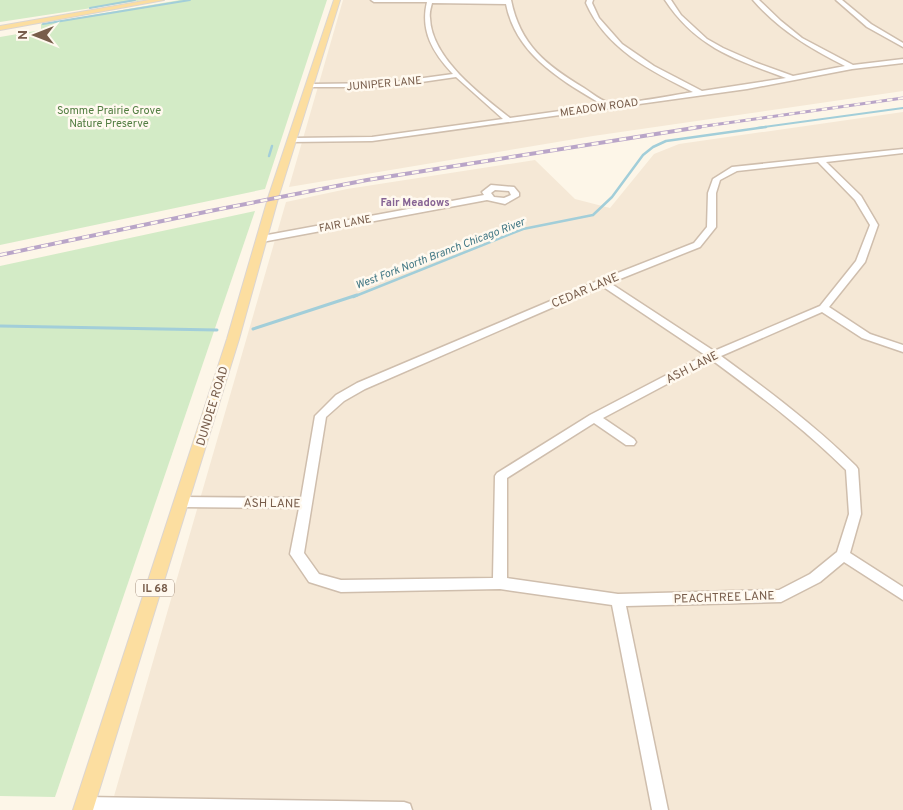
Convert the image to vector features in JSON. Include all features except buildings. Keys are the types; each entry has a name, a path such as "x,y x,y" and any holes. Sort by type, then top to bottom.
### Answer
{"main road":[{"path":"0,28 161,0"},
{"name":"DUNDEE ROAD","path":"84,807 233,339 274,195 337,0"}],"street":[{"path":"374,0 507,1 514,26 526,44 543,62 567,81 608,105"},
{"path":"590,0 592,14 618,44 657,71 700,93"},
{"path":"668,0 687,27 704,40 728,54 791,78"},
{"path":"756,0 787,31 821,52 852,67"},
{"path":"839,0 858,19 878,33 903,45"},
{"path":"429,1 426,20 441,55 457,75 478,96 509,120"},
{"name":"MEADOW ROAD","path":"293,140 372,139 747,87 852,67 903,61"},
{"name":"JUNIPER LANE","path":"310,86 387,85 457,75"},
{"name":"CEDAR LANE","path":"306,503 321,416 340,398 361,386 603,282 697,245 707,236 714,224 712,194 717,179 735,169 903,151"},
{"name":"ASH LANE","path":"500,583 501,476 594,418 713,355 823,308 860,262 874,225 867,208 855,193 821,161"},
{"name":"FAIR LANE","path":"262,239 488,197"},
{"path":"603,282 713,355 820,437 852,470 855,514 843,555 903,594"},
{"path":"823,308 866,336 903,349"},
{"path":"594,418 630,442"},
{"name":"ASH LANE","path":"181,502 306,503 297,554 314,578 341,586 500,583 618,600"},
{"name":"PEACHTREE LANE","path":"618,600 781,596 815,578 843,555"},
{"path":"618,600 660,810"},
{"path":"84,807 404,810"}],"shaded area":[{"path":"343,0 903,0 903,91 593,136 289,187"},
{"path":"903,112 903,810 110,810 286,202 347,189 535,160 575,199 610,208 654,154 679,144"}],"green space":[{"path":"0,0 144,0 0,22"},
{"name":"Somme Prairie Grove Nature Preserve","path":"180,0 327,0 265,189 0,245 0,37 41,30 41,24"},
{"path":"255,211 55,797 0,796 0,266"}],"waterway":[{"path":"90,8 135,0"},
{"path":"43,24 190,0"},
{"name":"West Fork North Branch Chicago River","path":"757,128 903,108"},
{"name":"West Fork North Branch Chicago River","path":"353,297 523,229 593,215 612,197 643,155 653,147 666,141 766,127"},
{"path":"269,156 272,146"},
{"name":"West Fork North Branch Chicago River","path":"253,329 357,295"},
{"name":"West Fork North Branch Chicago River","path":"0,326 217,330"}],"railway":[{"path":"691,128 903,98"},
{"path":"0,255 367,180 700,127"}],"district":[{"name":"Fair Meadows","path":"415,202"}]}
